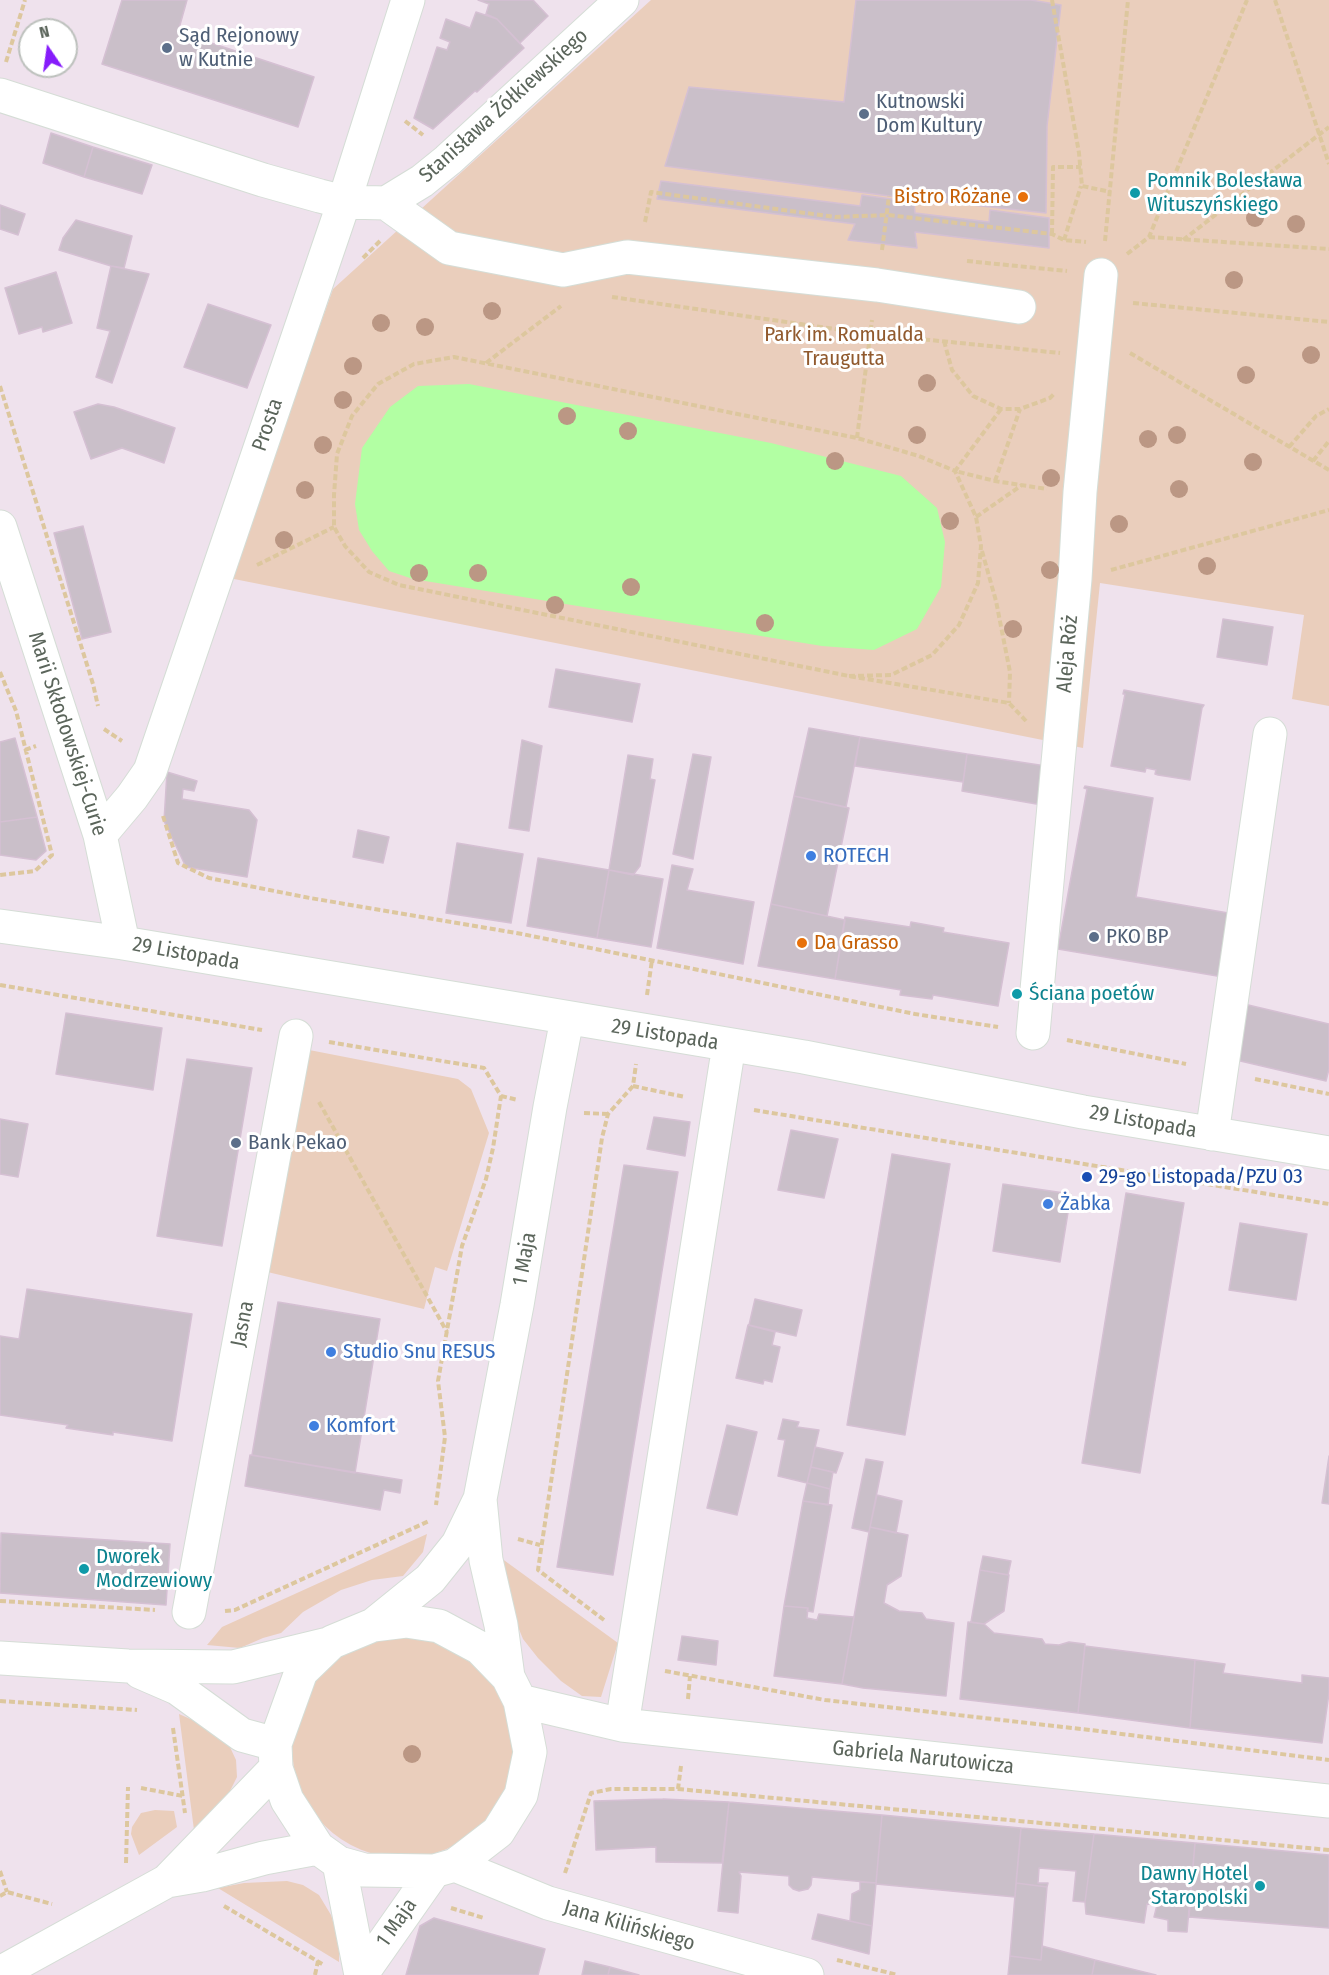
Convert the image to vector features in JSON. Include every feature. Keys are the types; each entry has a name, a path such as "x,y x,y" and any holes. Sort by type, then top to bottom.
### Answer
{"street":[{"name":"Prosta","path":"100,835 132,797 150,771 344,202 408,0"},
{"name":"Stanisława Żółkiewskiego","path":"386,203 422,181 447,160 622,0"},
{"path":"2,82 264,180 344,202 386,203 449,248 563,270 627,257 877,285 1019,307"},
{"name":"Aleja Róż","path":"1033,1033 1076,579 1080,492 1100,287"},
{"name":"Marii Skłodowskiej-Curie","path":"0,527 100,835 123,943"},
{"path":"1212,1134 1270,734"},
{"name":"29 Listopada","path":"0,926 123,943 804,1057 1083,1112 1329,1153"},
{"name":"1 Maja","path":"373,1625 430,1579 458,1544 480,1499 517,1305 567,1019"},
{"name":"Jasna","path":"189,1612 294,1045"},
{"path":"622,1725 729,1045"},
{"name":"1 Maja","path":"361,1975 444,1868 498,1832 521,1795 530,1752 486,1560 480,1499"},
{"path":"0,1658 128,1666 233,1667 332,1642 373,1625 406,1621 439,1626 480,1648 514,1689"},
{"path":"167,1881 276,1756 301,1672 332,1642"},
{"path":"128,1666 177,1688 242,1735 276,1756 287,1800 328,1855"},
{"name":"Gabriela Narutowicza","path":"514,1689 622,1725 1329,1801"},
{"path":"0,1973 167,1881 202,1875 264,1858 328,1855 364,1870 444,1868"},
{"name":"1 Maja","path":"328,1855 361,1975"},
{"name":"Jana Kilińskiego","path":"444,1868 548,1903 764,1969 807,1975"}],"path":[{"path":"2,82 24,0"},
{"path":"645,222 651,192 835,217 888,215 1052,234 1064,240 1082,186 1071,103 1052,0"},
{"path":"1128,0 1100,287 1329,322"},
{"path":"1247,0 1149,237 1329,249"},
{"path":"1276,0 1329,164"},
{"path":"1183,240 1329,127"},
{"path":"1052,234 1053,167 1081,168"},
{"path":"1082,186 1111,192"},
{"path":"882,252 890,196"},
{"path":"602,296 870,334 1093,358 1289,447 1329,470"},
{"path":"486,363 563,304"},
{"path":"857,438 870,334"},
{"path":"944,341 952,370 973,396 1001,409 1020,409 1050,398 1093,358"},
{"path":"955,471 976,517 981,546 996,601 1010,672 1009,704 849,676 399,585 369,572 345,546 334,528 337,454 352,416 378,384 414,364 454,357 857,438 919,456 955,471 995,481 1039,488"},
{"path":"0,386 98,706"},
{"path":"955,471 1001,409"},
{"path":"995,481 1020,409"},
{"path":"1289,447 1316,416 1329,409"},
{"path":"1313,461 1329,441"},
{"path":"976,517 1022,485"},
{"path":"1076,579 1329,510"},
{"path":"248,569 334,528"},
{"path":"849,676 891,675 932,655 959,625 978,583 981,546"},
{"path":"0,672 16,711 52,855 35,871 0,875"},
{"path":"103,729 121,740 150,771 164,779 159,803 178,863 209,878 310,898 522,934 915,1014 1033,1033 1191,1065"},
{"path":"0,985 294,1045 484,1068 501,1096 486,1179 462,1246 438,1381 445,1437 436,1507"},
{"path":"294,1045 447,1332"},
{"path":"1248,1077 1329,1094"},
{"path":"1329,1204 720,1104 633,1086 608,1114 602,1138 538,1570 635,1643 666,1671 825,1700 1101,1731 1329,1760"},
{"path":"0,1601 189,1612 235,1610 435,1519"},
{"path":"678,1789 690,1676"},
{"path":"0,1701 148,1711"},
{"path":"125,1867 128,1787"},
{"path":"141,1788 183,1796"},
{"path":"548,1903 564,1875 591,1793 611,1789 678,1789 1329,1850"},
{"path":"0,1871 7,1892"},
{"path":"0,1896 7,1892 58,1906"},
{"path":"441,1905 494,1921"},
{"path":"315,1975 318,1961"}],"green space":[{"name":"Park im. Romualda Traugutta","path":"651,0 1329,0 1329,706 1292,699 1304,615 1100,583 1083,748 229,578 333,289"},
{"path":"299,1048 458,1079 471,1089 489,1133 447,1271 435,1267 424,1309 259,1270"},
{"path":"427,1534 423,1552 403,1576 372,1580 341,1590 303,1612 281,1633 240,1648 207,1645 222,1627"},
{"path":"501,1558 618,1643 601,1697 582,1696 561,1681 523,1639 512,1612"},
{"path":"403,1636 425,1638 455,1649 473,1661 489,1677 501,1695 509,1715 514,1747 512,1769 501,1799 489,1817 473,1833 455,1845 435,1853 403,1858 381,1856 351,1845 333,1833 317,1817 305,1799 297,1779 292,1747 294,1725 305,1695 317,1677 333,1661 351,1649 371,1641"},
{"path":"179,1714 197,1722 229,1745 236,1760 237,1777 228,1795 194,1830"},
{"path":"155,1810 174,1811 177,1827 139,1855 131,1834 132,1827 141,1813"},
{"path":"287,1881 303,1885 319,1895 331,1915 339,1941 339,1962 218,1888 244,1883"}],"shaded area":[{"path":"469,384 771,443 901,476 937,508 945,542 941,587 917,629 874,650 822,646 413,579 389,571 372,551 359,530 355,504 362,448 390,407 418,386"}],"building":[{"name":"Sąd Rejonowy w Kutnie","path":"122,0 187,0 178,32 314,77 298,127 102,64"},
{"path":"478,0 533,0 548,16 520,43 497,19 486,14 489,4"},
{"name":"Kutnowski Dom Kultury","path":"856,0 1031,0 1061,5 1047,126 1046,213 889,196 665,166 689,87 844,102"},
{"path":"476,12 497,19 524,48 433,129 414,118 437,47 447,50 450,42 440,38 446,19 470,28"},
{"path":"51,133 93,147 84,177 43,163"},
{"path":"93,147 152,165 142,194 84,177"},
{"path":"661,181 860,206 862,195 914,202 915,213 989,222 990,210 1049,218 1049,248 915,232 917,248 848,240 855,224 657,199"},
{"path":"0,205 25,214 18,235 0,229"},
{"path":"76,220 132,236 124,268 59,250 63,238"},
{"path":"111,266 149,274 112,383 96,377 110,331 97,328"},
{"path":"56,272 72,323 43,332 42,327 19,334 5,288"},
{"path":"208,304 271,325 247,388 184,367"},
{"path":"98,404 114,407 175,428 164,463 122,448 91,459 74,412"},
{"path":"83,526 111,632 82,639 54,533"},
{"path":"1223,619 1273,627 1267,665 1217,657"},
{"path":"556,669 640,684 632,722 549,707"},
{"path":"1124,690 1204,705 1190,780 1158,775 1155,774 1156,770 1146,768 1145,772 1111,766"},
{"path":"809,728 860,737 846,807 794,796"},
{"path":"860,737 967,754 963,782 855,766"},
{"path":"15,738 37,817 0,822 0,742"},
{"path":"522,740 542,746 529,831 509,828"},
{"path":"693,754 711,757 693,859 673,854"},
{"path":"967,754 1046,766 1042,805 962,791"},
{"path":"628,755 653,759 650,779 655,780 640,866 633,875 609,870"},
{"path":"167,772 197,781 194,791 183,789 182,799 249,810 257,820 247,877 186,867 164,821"},
{"path":"1085,786 1153,798 1136,897 1234,914 1223,977 1058,949 1087,789 1084,788"},
{"name":"ROTECH","path":"794,796 849,808 827,916 771,904"},
{"path":"37,817 46,851 36,860 0,855 0,822"},
{"path":"358,830 389,837 383,863 353,857"},
{"path":"457,843 523,854 511,923 446,913"},
{"path":"538,858 609,870 597,938 527,926"},
{"path":"672,865 693,869 687,890 754,902 743,964 657,948"},
{"path":"609,870 663,879 651,947 597,938"},
{"name":"Da Grasso","path":"771,904 845,920 835,979 758,966"},
{"path":"845,917 910,927 911,922 944,928 943,932 1009,943 998,1006 933,995 932,999 900,995 901,990 835,979"},
{"path":"1244,1004 1329,1024 1329,1069 1326,1081 1236,1060"},
{"path":"66,1013 162,1028 153,1090 56,1074"},
{"path":"187,1059 252,1068 222,1246 157,1236"},
{"path":"654,1117 690,1122 685,1156 647,1149"},
{"path":"0,1119 28,1124 18,1177 0,1174"},
{"path":"791,1130 838,1139 824,1198 778,1190"},
{"path":"892,1154 950,1164 905,1435 847,1425"},
{"path":"624,1165 678,1172 613,1575 557,1567"},
{"path":"1003,1184 1071,1194 1060,1262 993,1251"},
{"path":"1126,1193 1184,1203 1140,1473 1082,1463"},
{"path":"1240,1223 1307,1234 1296,1300 1229,1290"},
{"path":"27,1289 192,1314 172,1441 66,1428 68,1425 0,1415 0,1336 19,1339"},
{"path":"755,1299 802,1310 796,1336 749,1325"},
{"path":"278,1302 380,1319 355,1473 252,1455"},
{"path":"748,1325 775,1332 772,1345 780,1347 772,1382 764,1380 763,1384 736,1378"},
{"path":"783,1419 799,1422 797,1427 819,1430 807,1483 778,1476 785,1440 778,1439"},
{"path":"727,1425 757,1432 737,1515 707,1508"},
{"path":"815,1447 843,1453 836,1473 811,1467"},
{"path":"250,1455 402,1480 400,1493 384,1490 380,1510 245,1486"},
{"path":"1329,1456 1329,1504 1322,1503"},
{"path":"866,1459 883,1462 869,1532 852,1528"},
{"path":"811,1467 833,1472 830,1489 807,1483"},
{"path":"807,1483 830,1489 828,1505 803,1501"},
{"path":"877,1495 902,1501 896,1533 870,1527"},
{"path":"803,1501 832,1505 813,1612 807,1611 808,1608 784,1606"},
{"path":"870,1527 908,1535 901,1576 887,1585 884,1603 899,1611 922,1613 926,1619 954,1623 946,1696 842,1684"},
{"name":"Dworek Modrzewiowy","path":"1,1533 170,1544 166,1605 0,1593"},
{"path":"983,1556 1011,1561 1008,1575 980,1570"},
{"path":"980,1570 1009,1575 1004,1611 984,1624 971,1622"},
{"path":"784,1606 808,1608 807,1618 817,1620 819,1614 854,1617 842,1684 774,1676"},
{"path":"968,1622 984,1624 994,1633 1042,1639 1045,1644 1059,1645 1069,1642 1085,1644 1078,1713 960,1699"},
{"path":"682,1636 718,1641 716,1665 678,1660"},
{"path":"1085,1646 1195,1660 1190,1728 1078,1713"},
{"path":"1195,1660 1225,1664 1223,1673 1302,1683 1302,1675 1329,1678 1322,1743 1190,1728"},
{"path":"663,1799 729,1802 722,1863 656,1862 656,1847 596,1850 594,1801"},
{"path":"729,1802 882,1815 876,1883 812,1877 808,1889 799,1891 789,1885 789,1876 739,1872 741,1876 738,1913 718,1911"},
{"path":"882,1815 1021,1828 1015,1897 876,1884"},
{"path":"1021,1828 1094,1834 1085,1902 1073,1901 1076,1871 1039,1868 1038,1883 1048,1883 1047,1887 1016,1883"},
{"path":"1094,1834 1195,1843 1187,1932 1168,1931 1168,1920 1154,1917 1157,1905 1147,1904 1144,1923 1086,1914 1085,1902"},
{"name":"Dawny Hotel Staropolski","path":"1195,1843 1329,1855 1329,1928 1189,1917"},
{"path":"860,1882 876,1883 872,1926 850,1921 852,1894 860,1890"},
{"path":"1016,1883 1047,1887 1041,1960 1010,1956"},
{"path":"818,1914 872,1926 869,1954 812,1939"},
{"path":"434,1918 545,1949 538,1975 406,1975 420,1926"},
{"path":"1042,1946 1095,1960 1092,1975 1008,1975 1010,1956 1041,1960"},
{"path":"1095,1960 1156,1975 1092,1975"},
{"path":"585,1961 610,1967 608,1975 582,1975"},
{"path":"610,1967 639,1975 608,1975"}],"place":[{"name":"Sąd Rejonowy w Kutnie","path":"167,48"},
{"name":"Kutnowski Dom Kultury","path":"864,114"},
{"name":"Pomnik Bolesława Wituszyńskiego","path":"1135,193"},
{"name":"Bistro Różane","path":"1023,197"},
{"name":"ROTECH","path":"811,856"},
{"name":"PKO BP","path":"1094,937"},
{"name":"Da Grasso","path":"802,943"},
{"name":"Ściana poetów","path":"1017,994"},
{"name":"Bank Pekao","path":"236,1143"},
{"name":"29-go Listopada/PZU 03","path":"1087,1177"},
{"name":"Żabka","path":"1048,1204"},
{"name":"Studio Snu RESUS","path":"331,1352"},
{"name":"Komfort","path":"314,1426"},
{"name":"Dworek Modrzewiowy","path":"84,1569"},
{"name":"Dawny Hotel Staropolski","path":"1260,1886"}]}
